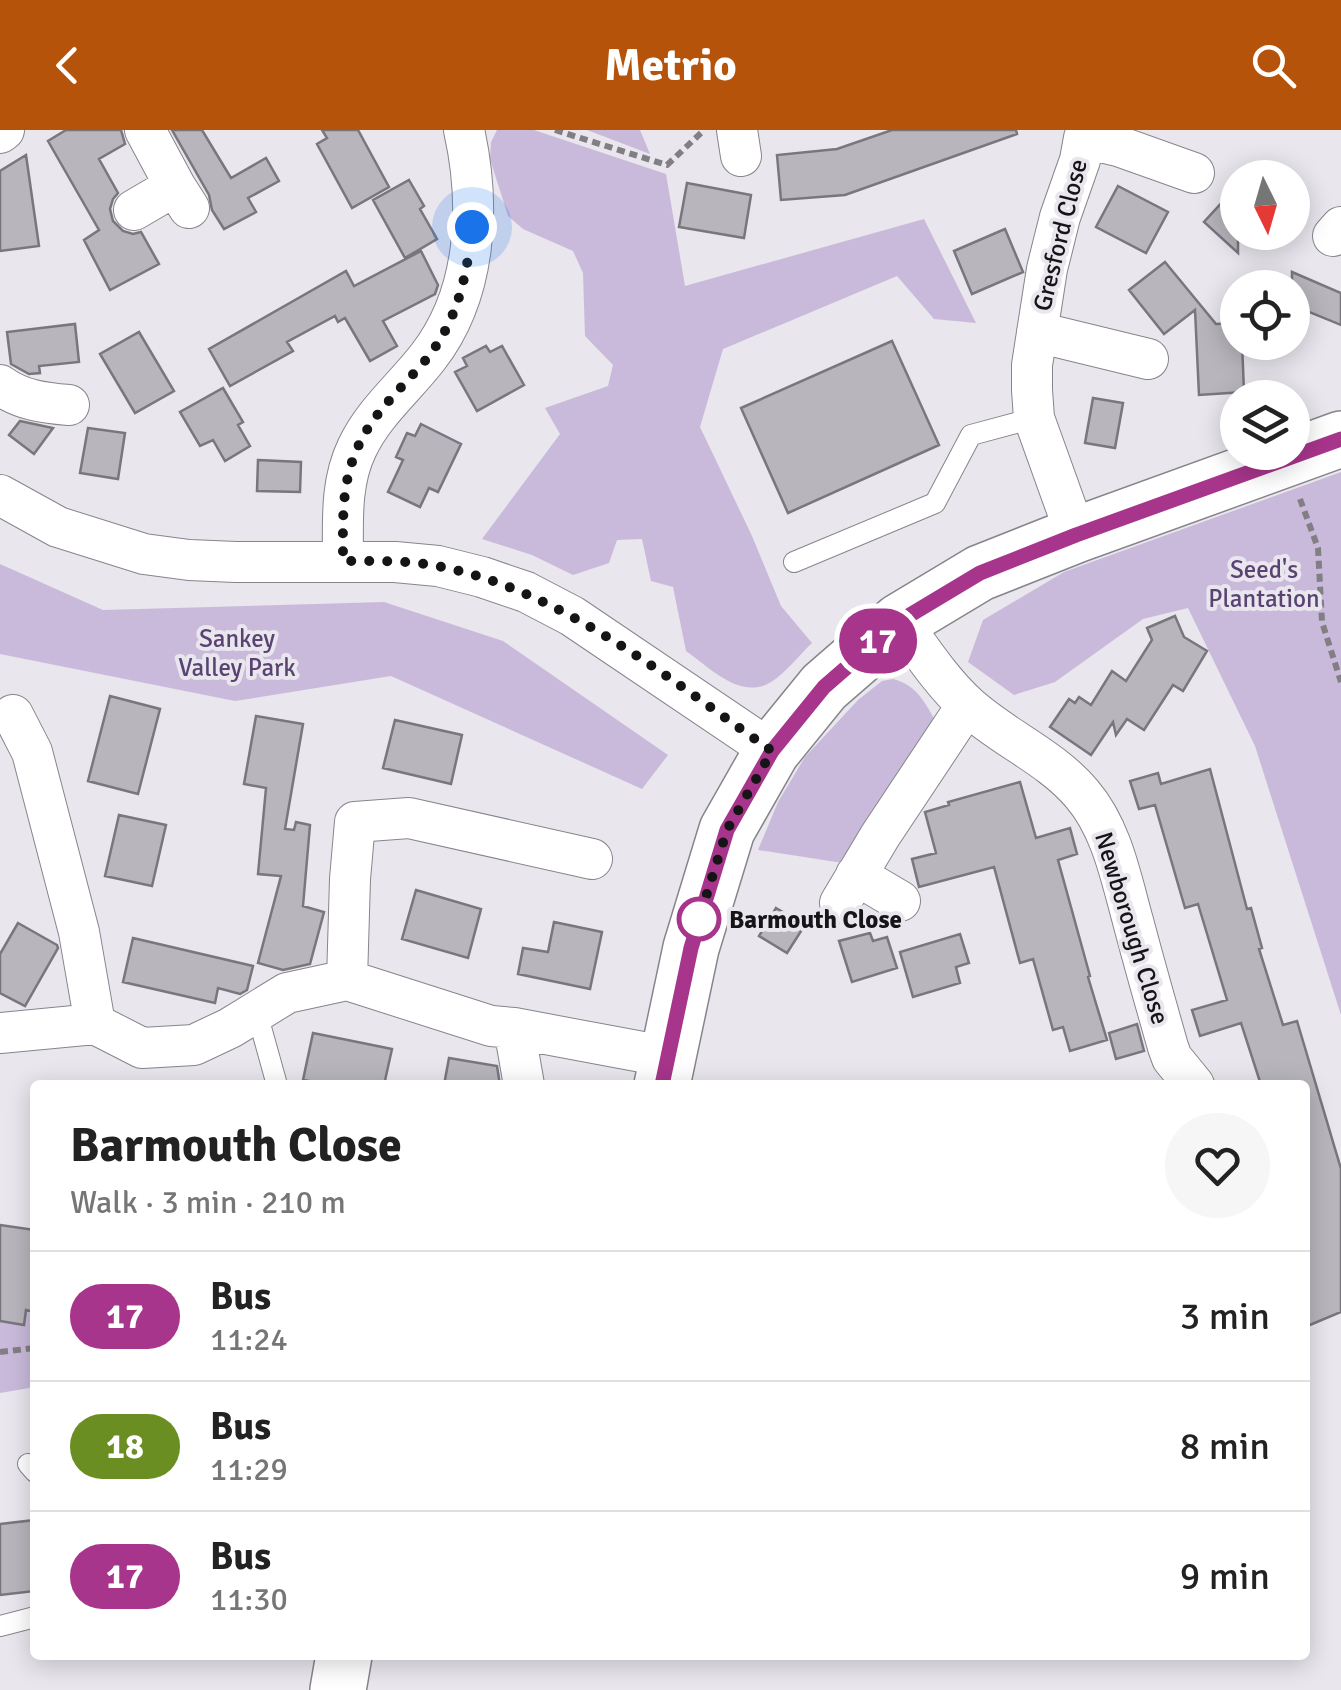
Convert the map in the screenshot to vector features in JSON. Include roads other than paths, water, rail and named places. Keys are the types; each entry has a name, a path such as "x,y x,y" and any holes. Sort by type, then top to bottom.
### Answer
{"street":[{"path":"134,210 182,197 145,130"},
{"path":"343,561 344,495 356,450 388,400 445,334 460,299 472,227 471,162 464,130"},
{"name":"Gresford Close","path":"1076,535 1034,418 1032,378 1047,269 1080,160 1084,134 1194,172"},
{"name":"Gresford Close","path":"1037,332 1148,360"},
{"path":"0,385 14,395 42,404 68,405"},
{"path":"13,716 32,752 80,932 95,1024 139,1066 230,1028 288,993 346,980 491,1026 514,1028 665,1071 691,948 727,830 772,751 824,687 900,621 980,573 1341,439"},
{"path":"0,495 58,527 144,554 189,560 395,562 438,566 482,577 526,592 572,616 772,751"},
{"name":"Newborough Close","path":"900,621 943,680 967,705 1057,770 1094,811 1112,849 1168,1047 1190,1080"},
{"path":"900,901 848,889 967,705"},
{"path":"346,980 355,822 409,818 592,859"},
{"path":"0,1033 95,1024"},
{"path":"514,1028 523,1080"},
{"path":"338,1690 343,1660"}],"lane":[{"path":"794,562 935,502 971,435 1034,418"},
{"path":"257,1012 276,1080"},
{"path":"0,1626 30,1618"}],"place":[{"name":"Barmouth Close","path":"699,919"}],"park label":[{"name":"Seed's Plantation","path":"1264,584"},
{"name":"Sankey Valley Park","path":"237,652"}]}
